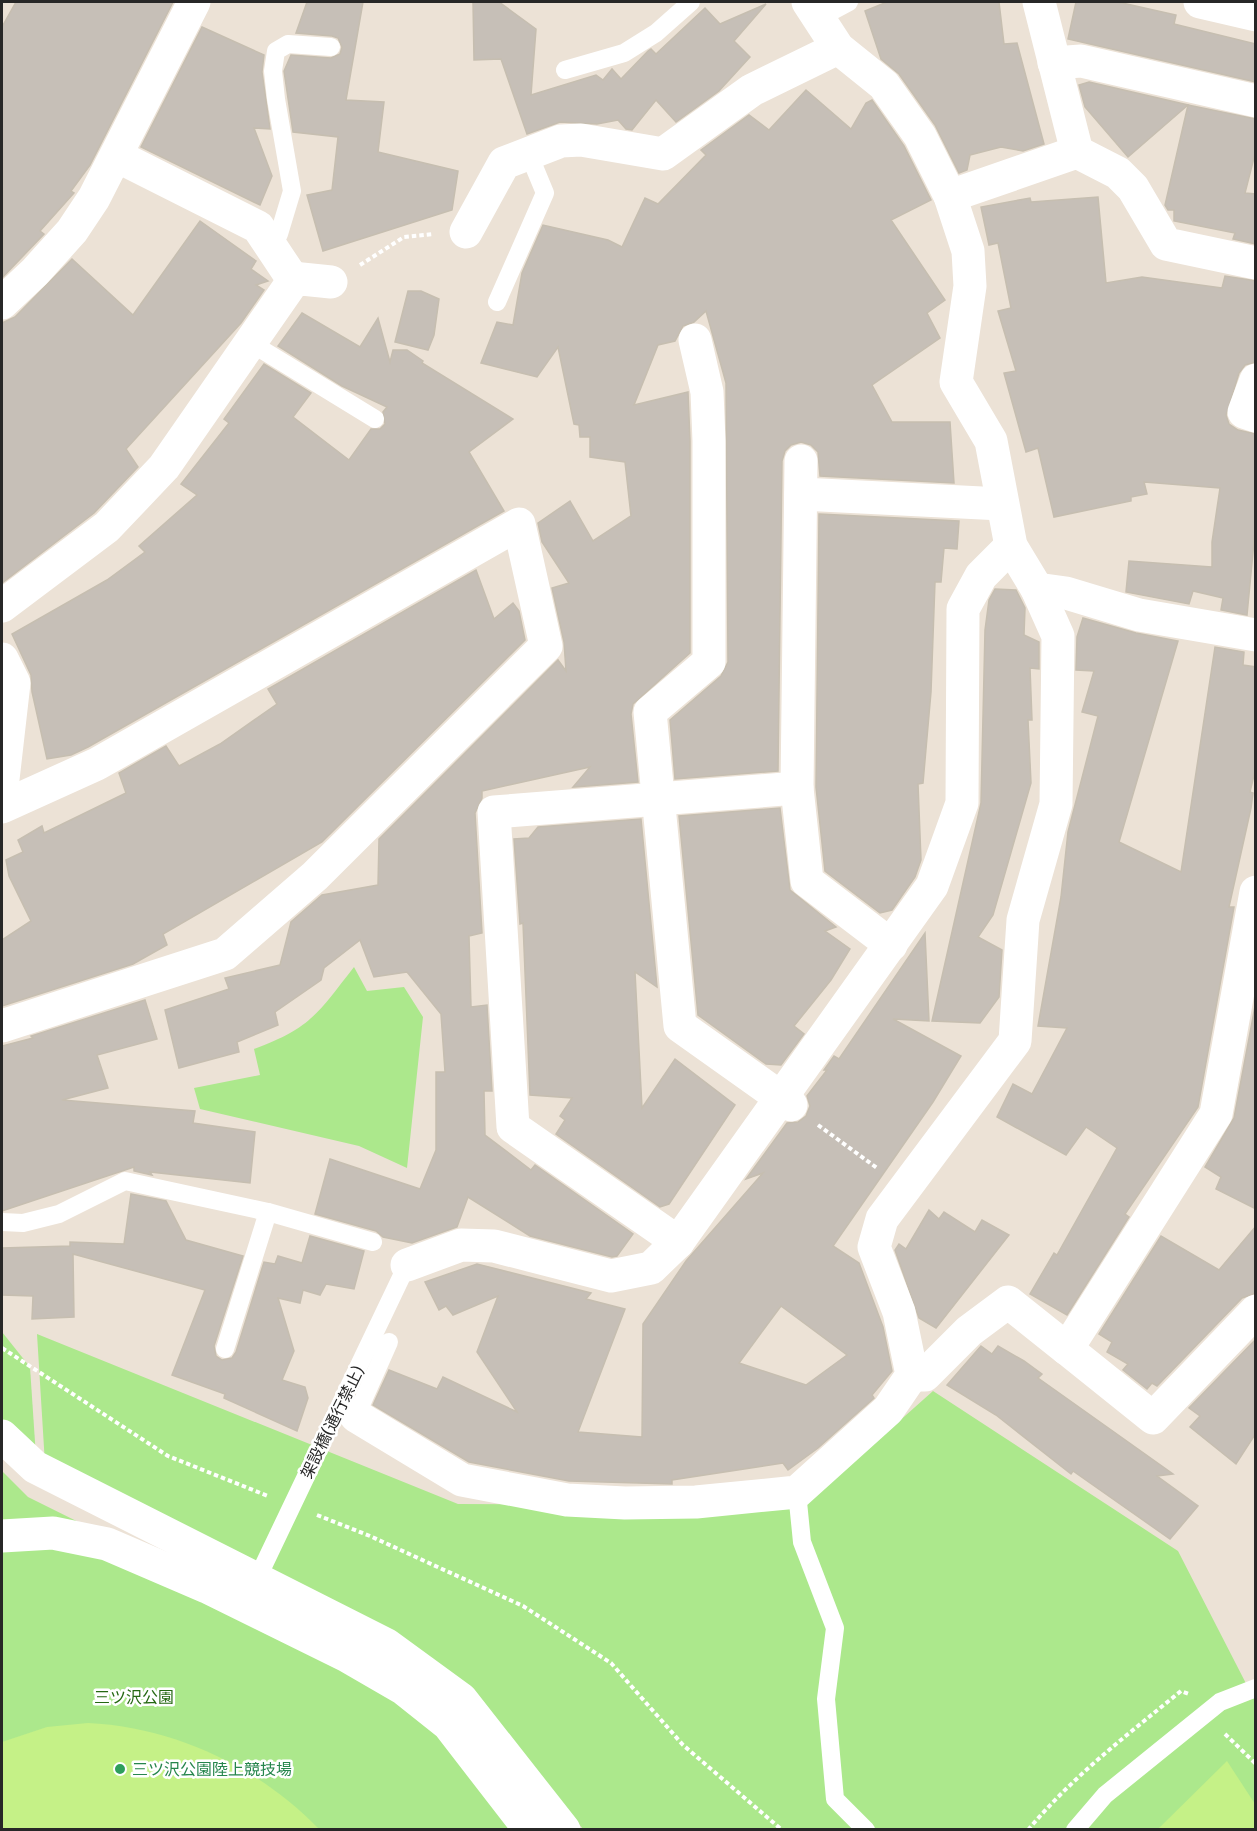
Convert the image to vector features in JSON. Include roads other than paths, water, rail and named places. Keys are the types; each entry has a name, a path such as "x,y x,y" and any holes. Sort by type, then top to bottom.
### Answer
{"street":[{"path":"2,303 35,272 72,231 94,198 194,2"},
{"path":"1039,2 1077,152"},
{"path":"1200,2 1256,15"},
{"path":"356,1416 462,1480 567,1500 625,1503 696,1502 797,1492 888,1410 912,1375 899,1312 874,1247 882,1219 901,1185 1015,1041 1023,920 1056,804 1058,636 1036,588 1011,546 991,441 956,382 970,286 968,251 950,196 920,136 884,85 838,48 813,10"},
{"path":"466,232 504,163 561,141 581,140 663,154 752,90 838,48"},
{"path":"1054,63 1081,61 1256,101"},
{"path":"950,196 1077,152 1118,173 1133,188 1166,244 1256,263"},
{"path":"117,156 258,227 292,278"},
{"path":"292,278 331,282"},
{"path":"2,606 107,527 164,467 289,287 292,278"},
{"path":"695,340 706,392 709,441 709,662 650,712 680,1026 786,1102"},
{"path":"1256,380 1244,412 1256,416"},
{"path":"801,460 797,788 807,881 891,945"},
{"path":"801,494 1002,504"},
{"path":"2,807 97,764 519,524 546,646 315,876 225,954 2,1026"},
{"path":"406,1265 461,1245 494,1246 611,1276 651,1268 678,1242 786,1102 932,886 956,825 962,803 963,609 981,576 1011,546"},
{"path":"1036,588 1066,593 1139,615 1256,635"},
{"path":"2,659 14,683 2,788"},
{"path":"678,1242 513,1127 494,812 797,788"},
{"path":"1067,1349 1216,1114 1256,892"},
{"path":"912,1375 925,1375 969,1330 1008,1302 1153,1418 1256,1311"},
{"path":"2,1436 35,1467 387,1645 461,1699 564,1830"},
{"path":"2,1536 53,1533 107,1544 207,1587 347,1656 404,1689 448,1724 530,1830"}],"lane":[{"path":"565,70 624,52 656,33 691,2"},
{"path":"813,10 849,2"},
{"path":"271,247 279,234 292,191 276,99 273,71 276,51 288,44 331,47"},
{"path":"497,302 545,193 528,152"},
{"path":"251,343 375,419"},
{"path":"2,1222 23,1223 59,1214 125,1181 268,1212 373,1242"},
{"path":"225,1349 268,1212"},
{"name":"架設橋(通行禁止)","path":"257,1579 406,1265"},
{"path":"356,1416 389,1342"},
{"path":"797,1492 802,1542 835,1629 826,1699 835,1799 866,1830"},
{"path":"1075,1830 1105,1795 1220,1702 1256,1688"}],"place":[{"name":"三ツ沢公園陸上競技場","path":"120,1769"}],"park label":[{"name":"三ツ沢公園","path":"134,1697"}]}
